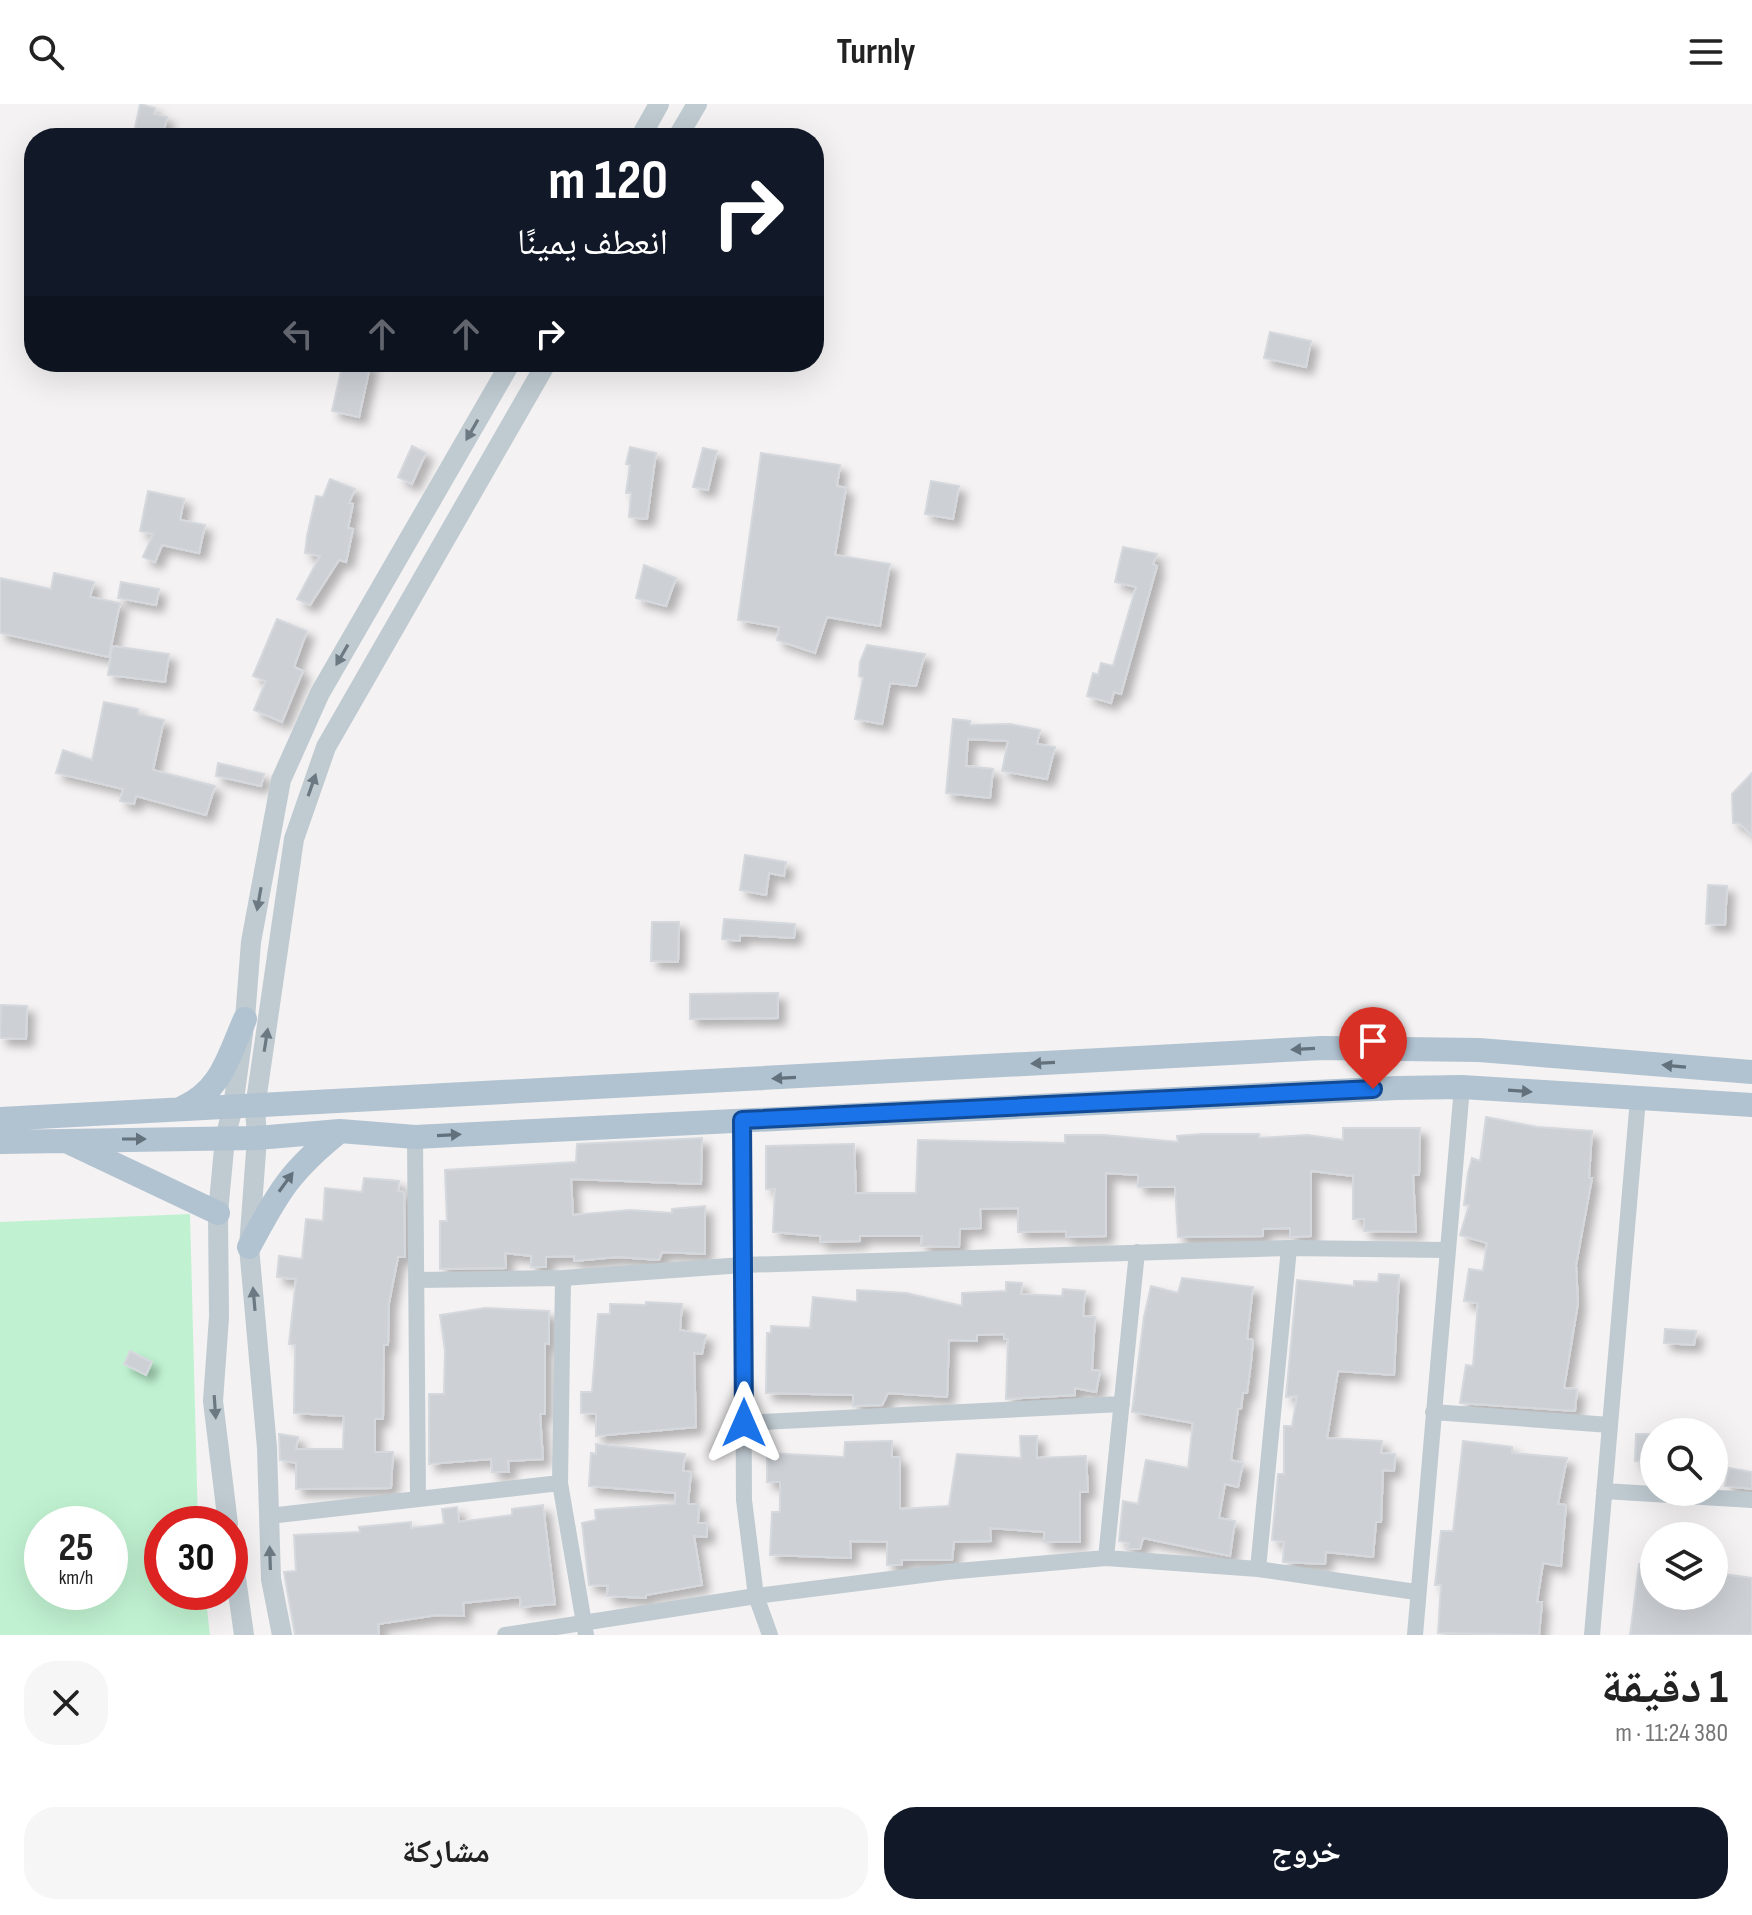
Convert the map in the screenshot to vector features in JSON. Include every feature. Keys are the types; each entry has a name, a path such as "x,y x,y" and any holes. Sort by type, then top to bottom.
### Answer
{"main road":[{"path":"179,1110 201,1099 216,1085 245,1019"},
{"path":"0,1119 1322,1048 1479,1050 1752,1072"},
{"path":"0,1142 257,1138 340,1131 415,1137 1462,1087 1752,1105"},
{"path":"249,1247 276,1197 301,1162 340,1131"},
{"path":"62,1139 218,1213"}],"street":[{"path":"646,128 659,104"},
{"path":"683,128 697,104"},
{"path":"282,1635 271,1579 249,1247 257,1138 244,1107 245,1019 251,942 281,780 320,693 505,372"},
{"path":"226,1506 213,1401 219,1317 218,1213 225,1138 244,1107 294,839 326,747 541,372"},
{"path":"1415,1635 1416,1592 1462,1087"},
{"path":"1592,1635 1638,1099"},
{"path":"742,1120 744,1500 756,1596 770,1635"},
{"path":"415,1137 418,1498"},
{"path":"417,1280 563,1278 743,1265 1137,1252 1289,1248 1447,1250"},
{"path":"1258,1569 1289,1248"},
{"path":"1106,1558 1137,1252"},
{"path":"563,1278 560,1483 584,1628"},
{"path":"744,1423 1122,1404"},
{"path":"1433,1412 1610,1425"},
{"path":"269,1516 560,1483"},
{"path":"1604,1491 1752,1500"},
{"path":"505,1635 584,1628 756,1596 946,1572 1106,1558 1258,1569 1416,1592"},
{"path":"240,1610 244,1635"}],"green space":[{"path":"190,1214 198,1506 144,1506 144,1610 207,1610 210,1635 0,1635 0,1222"}],"building":[{"path":"140,104 155,108 154,114 167,117 164,128 135,128"},
{"path":"1270,332 1311,341 1306,367 1264,358"},
{"path":"341,372 369,372 359,417 332,411"},
{"path":"412,446 426,453 412,484 398,477"},
{"path":"630,447 656,453 647,519 629,517 631,493 626,493 630,465 626,464"},
{"path":"703,448 717,451 708,490 693,487"},
{"path":"761,453 840,465 837,486 846,488 835,555 890,564 880,626 827,617 815,653 777,640 779,627 738,620"},
{"path":"330,479 355,489 349,503 353,504 348,528 353,529 346,562 339,560 310,605 297,599 320,556 305,553 307,536 316,496 323,497"},
{"path":"931,481 959,486 953,519 925,514"},
{"path":"148,491 184,499 180,520 205,525 199,553 162,545 155,562 143,557 153,534 140,531"},
{"path":"1123,547 1157,554 1153,564 1157,566 1121,694 1114,692 1111,703 1087,696 1093,673 1098,675 1101,663 1113,666 1136,587 1115,582"},
{"path":"644,565 676,578 666,606 636,598"},
{"path":"54,573 94,582 90,597 120,603 109,657 0,633 0,578 51,589"},
{"path":"121,582 159,589 156,605 118,598"},
{"path":"277,619 307,631 294,667 303,671 282,722 254,710 266,681 253,676"},
{"path":"867,645 925,654 916,686 890,683 882,724 855,719 863,678 859,676 860,662"},
{"path":"112,646 169,654 165,682 108,675"},
{"path":"104,702 138,709 138,714 164,720 153,770 215,786 206,815 136,796 134,804 120,801 123,789 56,773 63,750 92,760"},
{"path":"953,719 970,721 970,725 1010,724 1040,730 1037,744 1055,747 1047,779 1002,771 1008,741 968,739 966,766 993,769 990,798 946,793"},
{"path":"218,763 264,774 261,786 216,776"},
{"path":"1752,773 1752,835 1739,823 1733,823 1732,794"},
{"path":"745,855 786,862 784,876 769,873 766,895 740,890"},
{"path":"1708,885 1727,886 1725,925 1706,924"},
{"path":"724,919 795,924 794,938 740,935 740,941 722,939"},
{"path":"652,922 679,922 678,962 651,961"},
{"path":"778,993 778,1018 690,1019 690,994"},
{"path":"1,1005 27,1006 26,1039 0,1038"},
{"path":"1486,1117 1537,1127 1592,1131 1589,1178 1592,1178 1576,1265 1578,1303 1564,1388 1577,1389 1575,1411 1460,1403 1466,1365 1473,1366 1478,1303 1464,1301 1469,1269 1483,1271 1487,1243 1460,1235 1469,1205 1464,1205 1468,1173 1472,1158 1480,1161"},
{"path":"1343,1128 1420,1128 1419,1175 1413,1175 1416,1232 1364,1231 1364,1219 1353,1219 1353,1176 1311,1171 1311,1236 1290,1237 1290,1228 1263,1229 1263,1236 1178,1237 1175,1187 1138,1187 1138,1175 1106,1173 1106,1236 1066,1237 1066,1231 1018,1232 1018,1208 980,1209 981,1228 960,1229 959,1247 921,1246 922,1236 860,1236 860,1241 820,1242 820,1236 773,1232 775,1189 766,1189 766,1146 854,1144 856,1193 916,1193 918,1140 1065,1143 1065,1135 1104,1135 1178,1142 1177,1136 1259,1134 1259,1138 1307,1135 1343,1140"},
{"path":"702,1138 701,1184 571,1179 573,1215 630,1210 672,1213 672,1209 705,1206 705,1254 662,1252 659,1260 618,1257 574,1261 574,1256 546,1257 546,1267 531,1267 531,1256 505,1253 506,1268 440,1269 440,1221 447,1221 445,1170 576,1162 577,1144"},
{"path":"364,1178 399,1181 398,1191 404,1192 405,1257 398,1257 389,1303 388,1345 384,1345 383,1419 375,1419 375,1452 393,1452 391,1488 296,1489 296,1463 280,1460 279,1434 298,1437 296,1449 343,1449 344,1416 294,1413 295,1345 289,1344 296,1279 277,1277 279,1256 302,1259 306,1219 323,1221 325,1188 362,1192"},
{"path":"1379,1274 1399,1275 1394,1375 1338,1371 1327,1438 1382,1441 1381,1453 1395,1454 1394,1471 1383,1470 1381,1522 1376,1522 1373,1557 1326,1552 1325,1564 1283,1562 1284,1542 1272,1540 1278,1474 1284,1474 1284,1426 1292,1426 1297,1396 1286,1397 1297,1280 1354,1286 1354,1281 1378,1282"},
{"path":"1182,1278 1253,1287 1247,1339 1253,1340 1251,1363 1247,1393 1243,1393 1241,1409 1238,1409 1231,1460 1243,1463 1238,1487 1225,1484 1219,1518 1235,1521 1230,1556 1143,1538 1140,1549 1127,1549 1129,1543 1119,1541 1123,1501 1138,1504 1146,1460 1188,1468 1193,1423 1132,1412 1151,1286 1178,1293"},
{"path":"1006,1282 1022,1283 1021,1294 1062,1296 1063,1289 1085,1291 1083,1316 1095,1317 1092,1370 1100,1371 1096,1392 1075,1388 1075,1395 1006,1399 1008,1339 1004,1339 1004,1334 977,1335 977,1341 949,1340 947,1397 888,1393 882,1405 853,1406 853,1395 766,1393 767,1333 771,1333 771,1326 810,1328 813,1297 857,1302 857,1290 906,1293 962,1306 962,1293 1006,1291"},
{"path":"646,1302 682,1304 680,1330 706,1335 702,1354 694,1353 696,1427 596,1436 596,1414 581,1413 581,1392 592,1392 598,1314 610,1314 610,1304 646,1305"},
{"path":"485,1308 549,1311 549,1344 545,1343 545,1414 540,1414 543,1459 508,1461 509,1472 492,1472 491,1459 429,1464 429,1394 444,1394 445,1350 440,1315"},
{"path":"1665,1329 1696,1331 1694,1345 1664,1343"},
{"path":"130,1351 152,1362 146,1375 124,1364"},
{"path":"1636,1434 1640,1434 1640,1461 1635,1461"},
{"path":"1020,1436 1037,1436 1037,1458 1086,1456 1088,1492 1080,1492 1080,1542 1044,1542 1044,1532 990,1528 991,1541 954,1542 952,1560 902,1560 902,1565 887,1565 887,1542 850,1541 851,1558 770,1555 772,1512 780,1512 780,1482 767,1482 767,1453 844,1457 845,1442 892,1441 892,1457 900,1457 900,1509 949,1506 957,1454 1021,1458"},
{"path":"1463,1441 1512,1447 1512,1453 1567,1458 1558,1504 1566,1505 1561,1566 1543,1563 1537,1602 1542,1602 1539,1635 1438,1633 1441,1585 1435,1585 1441,1531 1453,1531"},
{"path":"596,1444 685,1454 683,1471 691,1472 688,1504 699,1504 698,1523 707,1523 707,1537 694,1536 702,1585 646,1595 646,1598 607,1596 608,1586 589,1585 582,1523 596,1520 595,1510 675,1504 675,1493 589,1486 591,1453 596,1454"},
{"path":"1729,1468 1752,1472 1752,1489 1728,1486"},
{"path":"543,1505 555,1604 521,1607 520,1597 463,1603 464,1616 437,1615 378,1624 379,1635 295,1635 284,1572 296,1571 294,1535 360,1532 359,1527 411,1522 411,1528 444,1524 442,1509 457,1507 459,1522 512,1515 512,1509"},
{"path":"1639,1564 1640,1610 1728,1610 1728,1575 1752,1578 1752,1635 1630,1635"}],"route":[{"path":"744,1423 742,1120 1373,1089"}]}
